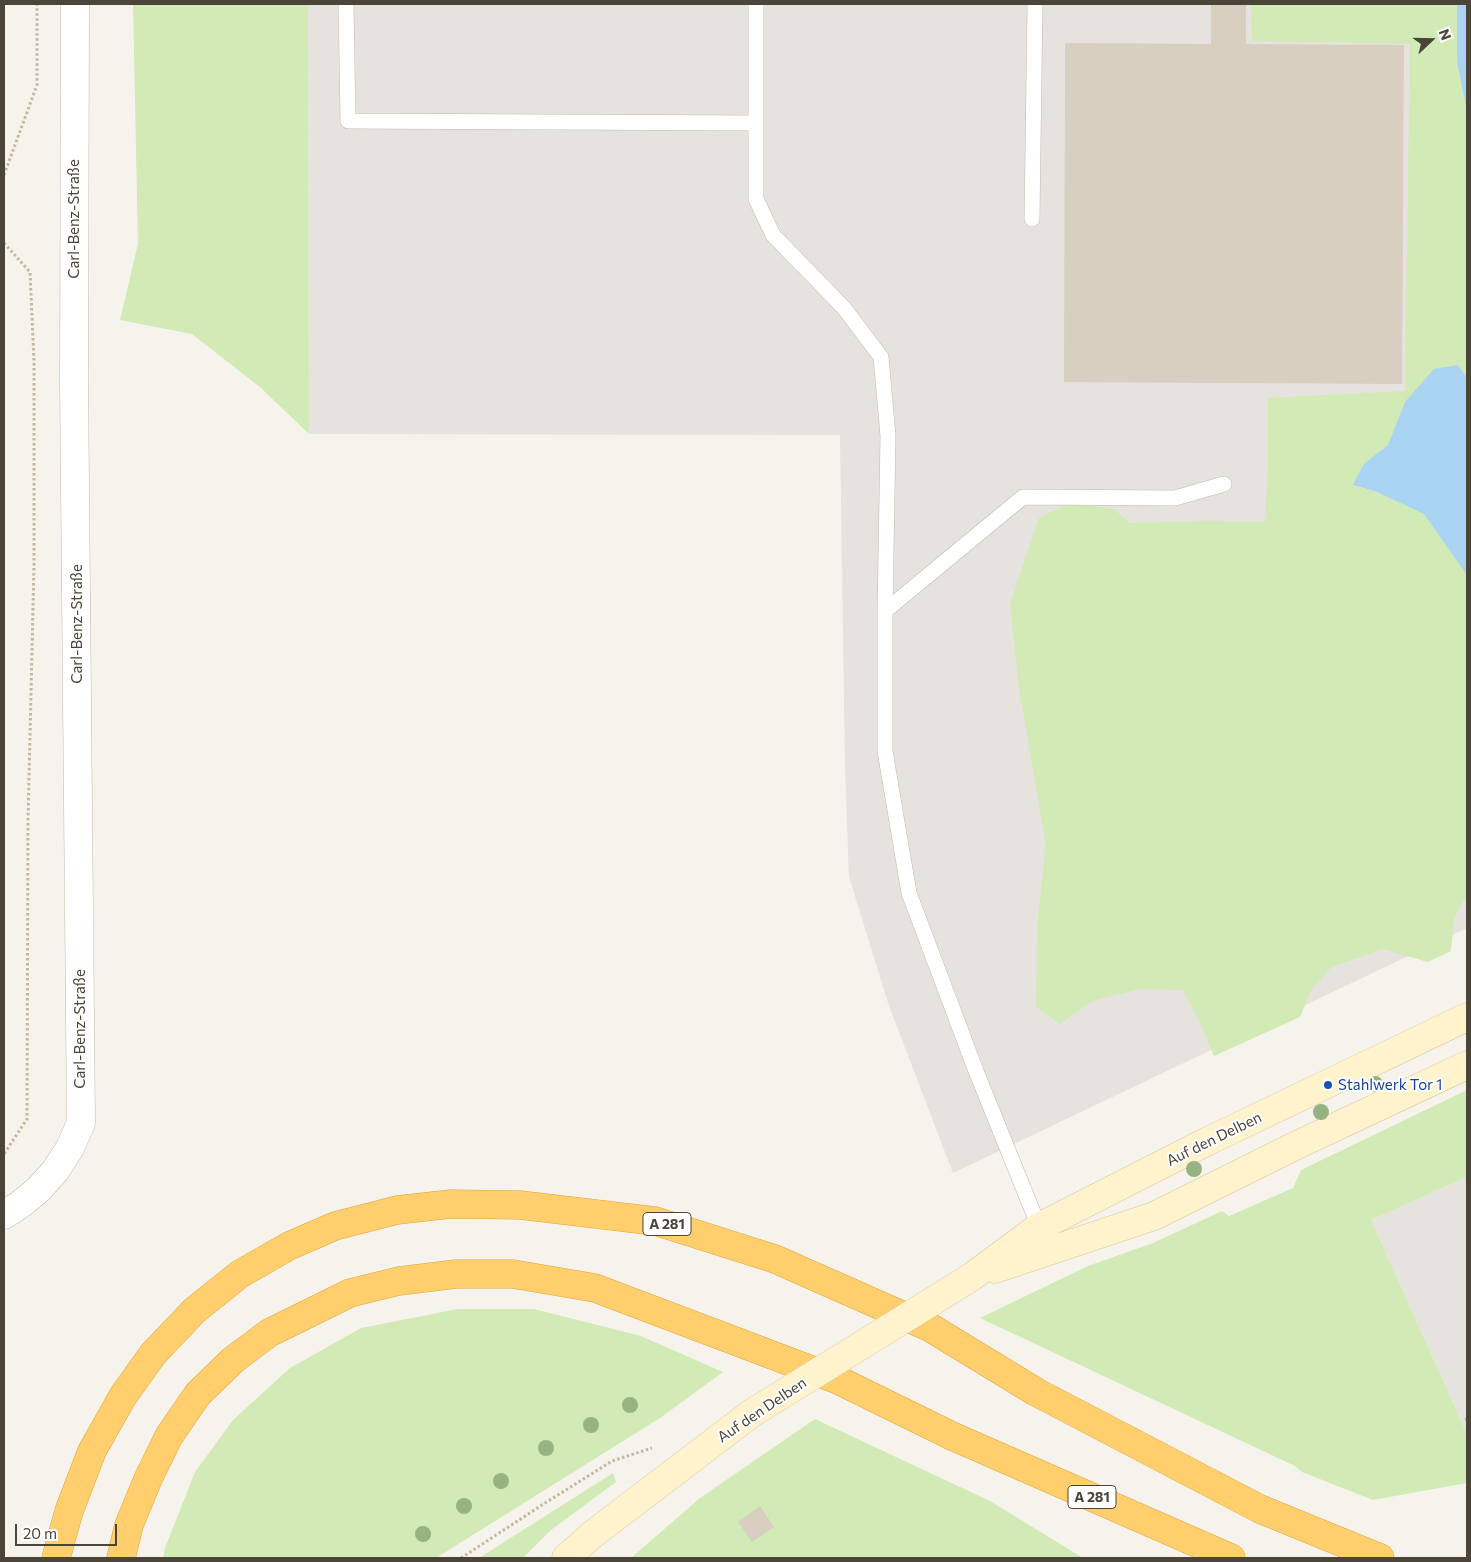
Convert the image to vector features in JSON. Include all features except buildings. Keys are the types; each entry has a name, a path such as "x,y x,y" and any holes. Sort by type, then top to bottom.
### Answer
{"highway":[{"name":"A 281","path":"56,1558 69,1511 92,1451 123,1396 153,1354 195,1310 240,1274 289,1246 336,1226 397,1210 451,1204 520,1205 655,1221 775,1259 931,1328 1036,1392 1260,1508 1380,1558"},
{"name":"A 281","path":"121,1558 129,1525 148,1479 170,1436 198,1394 233,1360 269,1333 350,1292 399,1281 456,1274 513,1274 595,1288 838,1380 952,1436 1231,1558"}],"main road":[{"name":"Auf den Delben","path":"566,1558 592,1534 752,1413 970,1278 1039,1227 1206,1142 1467,1017"},
{"name":"Auf den Delben","path":"970,1278 1154,1216 1467,1064"}],"street":[{"name":"Carl-Benz-Straße","path":"4,1214 21,1204 39,1189 55,1171 70,1148 80,1123 74,273 75,4"}],"lane":[{"path":"346,4 348,121 756,123"},
{"path":"756,4 756,199 773,235 844,308 881,357 888,436 885,751 909,893 976,1071 1039,1227"},
{"path":"1032,219 1034,4"},
{"path":"885,611 1023,497 1175,498 1224,484"}],"path":[{"path":"4,175 37,84 37,4"},
{"path":"4,243 30,272 34,361 34,565 28,820 27,1119 4,1154"},
{"path":"461,1558 612,1461 658,1445"}],"shaded area":[{"path":"308,4 1467,4 1467,928 953,1173 889,1006 849,877 845,766 840,435 309,434"},
{"path":"1467,1177 1467,1434 1371,1220"}],"green space":[{"path":"133,4 308,4 309,434 261,388 192,334 120,320 138,244"},
{"path":"1251,4 1457,4 1457,61 1467,112 1467,378 1458,365 1405,402 1388,445 1364,464 1353,486 1375,491 1424,514 1467,575 1467,901 1463,901 1454,919 1451,951 1428,962 1383,949 1331,967 1312,989 1300,1017 1214,1056 1201,1024 1183,990 1139,989 1092,1001 1060,1024 1036,1007 1038,917 1046,845 1019,688 1010,604 1039,518 1070,503 1114,509 1129,523 1265,522 1268,464 1268,398 1405,391 1410,44 1252,41"},
{"path":"1467,1090 1467,1177 1371,1220 1467,1434 1467,1483 1373,1500 1302,1472 1295,1466 980,1318 1088,1266 1153,1243 1222,1211 1229,1216 1293,1188 1301,1170"},
{"path":"458,1309 534,1309 641,1336 723,1372 660,1418 436,1558 163,1558 165,1548 195,1472 233,1420 290,1368 361,1328"},
{"path":"815,1419 990,1501 1083,1558 631,1558 700,1498"},
{"path":"613,1473 616,1482 551,1530 523,1558 479,1558"}],"water":[{"path":"1457,4 1467,4 1467,112 1457,61"},
{"path":"1458,365 1467,378 1467,575 1424,514 1375,491 1353,485 1364,464 1388,445 1405,402 1434,369"}],"place":[{"name":"Stahlwerk Tor 1","path":"1328,1085"}]}
